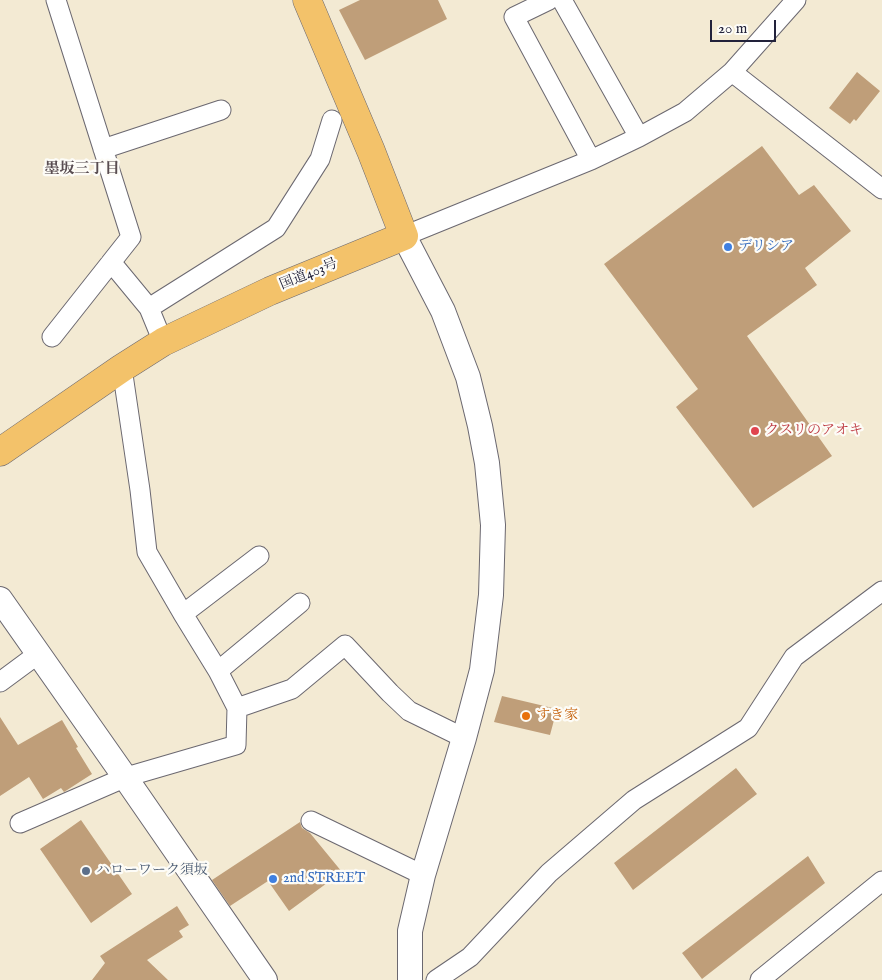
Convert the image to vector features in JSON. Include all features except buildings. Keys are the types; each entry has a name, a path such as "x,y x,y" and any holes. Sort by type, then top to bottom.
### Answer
{"highway":[{"path":"306,0 371,151 404,236"},
{"name":"国道403号","path":"0,452 122,368 164,342 270,290 404,236"}],"street":[{"path":"52,337 131,237 56,0"},
{"path":"549,0 514,17 591,160"},
{"path":"562,0 639,137"},
{"path":"410,980 410,931 423,875 464,738 482,670 491,595 493,525 487,464 480,426 464,369 443,311 404,236 591,160 685,112 732,72 796,0"},
{"path":"732,72 882,189"},
{"path":"103,149 221,110"},
{"path":"149,308 276,228 320,159 332,120"},
{"path":"111,262 149,308 164,342"},
{"path":"20,823 126,777 236,745 237,708 218,671 148,552 122,368"},
{"path":"183,614 259,556"},
{"path":"436,980 470,957 549,873 634,800 748,728 794,657 882,591"},
{"path":"0,599 126,777 265,980"},
{"path":"218,671 300,603"},
{"path":"237,708 292,689 345,645 409,711 464,738"},
{"path":"0,682 38,654"},
{"path":"311,821 423,875"},
{"path":"760,980 882,882"}],"place":[{"name":"デリシア","path":"728,247"},
{"name":"クスリのアオキ","path":"755,431"},
{"name":"すき家","path":"526,716"},
{"name":"ハローワーク須坂","path":"86,871"},
{"name":"2nd STREET","path":"273,879"}],"district":[{"name":"墨坂三丁目","path":"82,170"}]}
